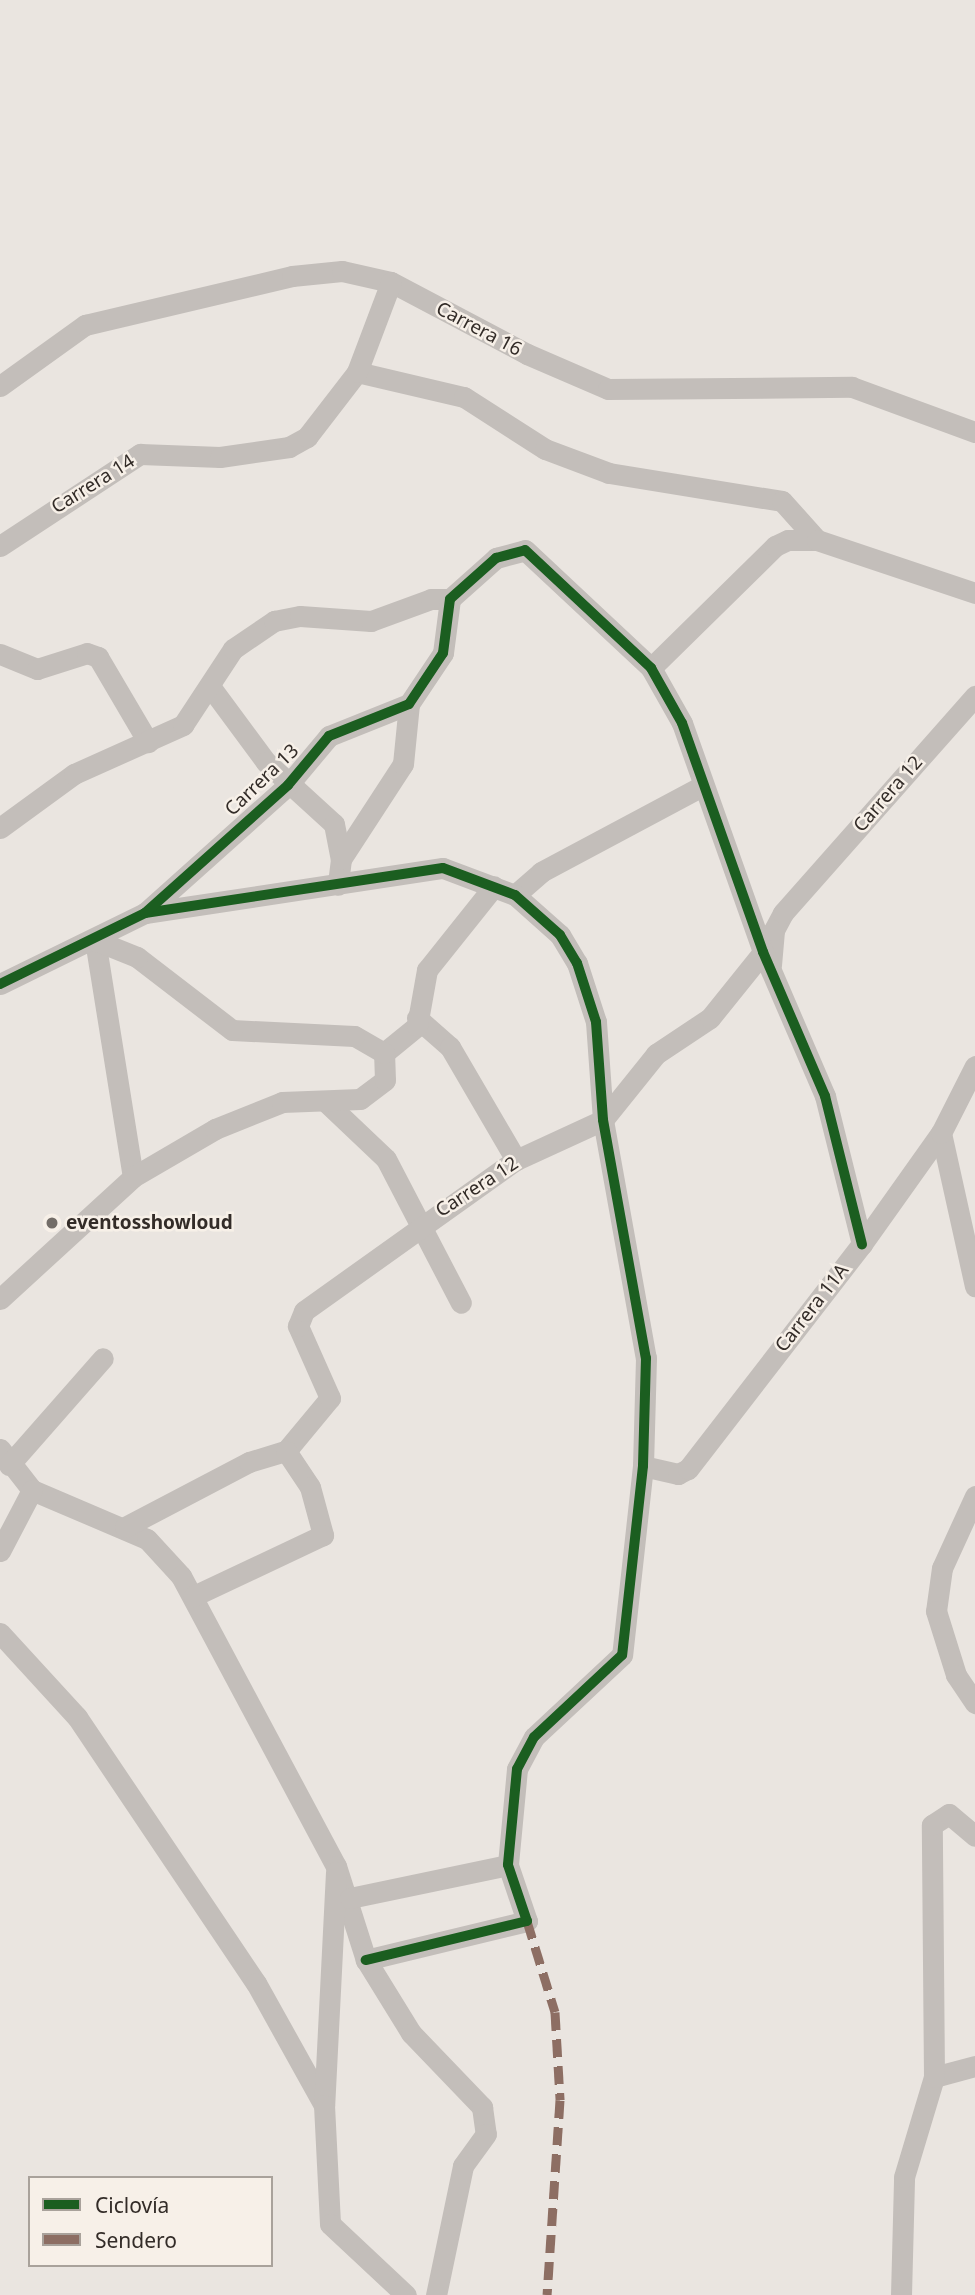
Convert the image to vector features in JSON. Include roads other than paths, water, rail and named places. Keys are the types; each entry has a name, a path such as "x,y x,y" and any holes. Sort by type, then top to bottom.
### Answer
{"street":[{"name":"Carrera 16","path":"0,386 85,325 292,276 342,271 391,282 527,354 608,389 852,387 975,432"},
{"name":"Carrera 14","path":"0,546 140,454 220,457 289,447 320,426 357,372 391,282"},
{"path":"357,372 464,397 545,449 609,472 782,501 817,540"},
{"path":"651,668 775,546 817,540 975,593"},
{"path":"0,828 74,774 183,725 212,689 233,649 274,621 300,616 371,621 431,598 450,598 496,558 525,550 651,668 682,723 700,787 767,959 825,1096 862,1244"},
{"path":"341,859 403,764 409,704 443,653 450,598"},
{"path":"0,654 37,669 87,653 98,657 148,742"},
{"path":"212,689 288,785 334,824 341,859 338,885"},
{"name":"Carrera 12","path":"286,1451 330,1398 298,1326 304,1311 417,1226 516,1160 603,1119 656,1054 710,1018 767,959 774,930 783,913 975,696"},
{"name":"Carrera 13","path":"0,984 95,940 145,913 288,785 336,731 409,704"},
{"path":"515,895 541,872 700,787"},
{"path":"145,913 443,868 515,895 560,935 577,963 596,1022 603,1119 646,1358 643,1466 622,1655 534,1737 514,1783 508,1865 527,1921 366,1960"},
{"path":"384,1053 404,1042 417,1018 427,970 494,886"},
{"path":"95,940 137,957 232,1030 354,1036 384,1053"},
{"path":"95,940 134,1177"},
{"path":"417,1018 450,1047 516,1160"},
{"path":"0,1299 134,1177 267,1106 360,1099 385,1080 384,1053"},
{"name":"Carrera 11A","path":"643,1466 678,1474 688,1469 862,1244 941,1133 975,1066"},
{"path":"327,1103 386,1159 417,1226 461,1303"},
{"path":"941,1133 975,1286"},
{"path":"103,1358 5,1457 32,1490 125,1527 163,1554 194,1596 336,1866 350,1898 366,1960 411,2033 473,2092 487,2119 483,2140 463,2166 436,2295"},
{"path":"125,1527 249,1461 286,1451 310,1487 323,1535 194,1596"},
{"path":"0,1551 32,1490"},
{"path":"975,1496 942,1568 936,1611 956,1675 975,1703"},
{"path":"0,1633 77,1717 256,1983 324,2105"},
{"path":"901,2295 904,2176 934,2077 932,1825 949,1814 975,1836"},
{"path":"350,1898 508,1865"},
{"path":"336,1866 324,2105 330,2224 344,2244 405,2295"},
{"path":"934,2077 975,2066"}],"place":[{"name":"eventosshowloud","path":"52,1223"}]}
